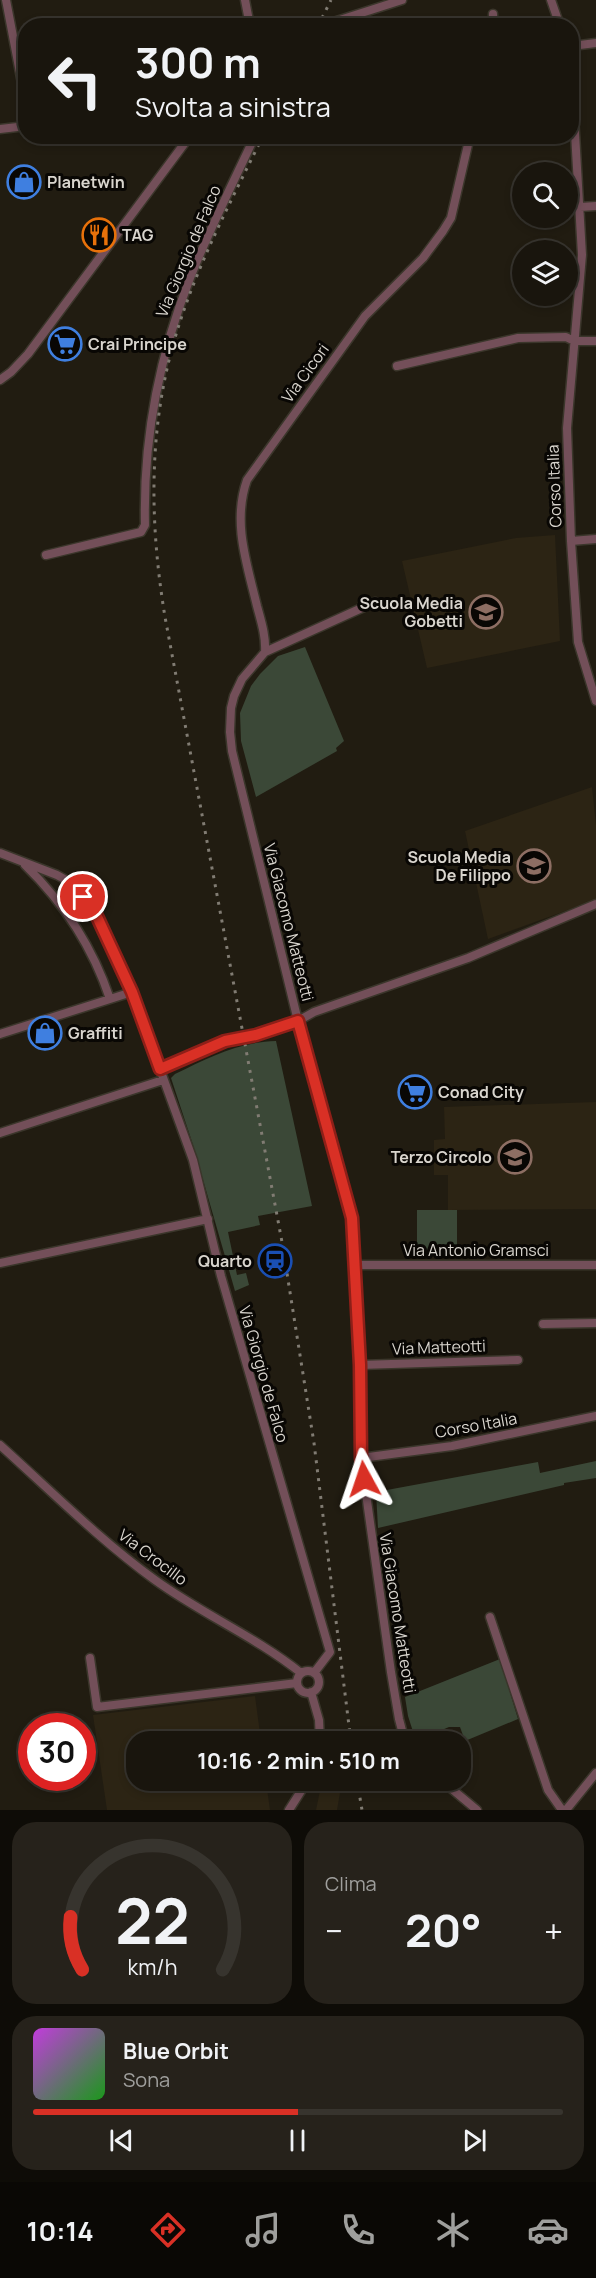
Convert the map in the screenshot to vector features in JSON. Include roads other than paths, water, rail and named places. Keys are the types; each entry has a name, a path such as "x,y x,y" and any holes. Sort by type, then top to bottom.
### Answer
{"street":[{"path":"6,0 18,62"},
{"path":"245,0 248,18"},
{"path":"346,18 402,0"},
{"path":"550,0 557,18"},
{"path":"579,45 596,43"},
{"path":"0,129 18,127"},
{"path":"0,380 28,354 184,144"},
{"name":"Via Giorgio de Falco","path":"45,555 141,532 145,525 147,452 159,375 165,352 190,276 251,144"},
{"name":"Via Cicori","path":"265,652 264,631 240,532 241,496 247,480 365,316 423,258 444,231 451,218 468,144"},
{"name":"Corso Italia","path":"576,144 582,269 567,428 571,541 578,642 596,701"},
{"path":"580,207 596,206"},
{"path":"397,366 518,338 566,337 574,341 596,340"},
{"path":"571,541 596,540"},
{"path":"265,652 375,602"},
{"name":"Via Giacomo Matteotti","path":"265,652 242,679 231,708 232,751 298,1021 352,1218 360,1365 361,1458 391,1672 402,1731"},
{"name":"Via Giorgio de Falco","path":"0,853 66,880 94,910 132,992 193,1160 230,1310 330,1652 314,1673"},
{"name":"Via Giorgio de Falco","path":"22,862 47,888 92,955 110,999"},
{"path":"47,888 50,880 57,875"},
{"path":"160,1069 225,1041 256,1035 298,1021 314,1012 468,958 596,904"},
{"path":"0,1034 132,992"},
{"path":"0,1134 163,1080"},
{"path":"0,1263 208,1219"},
{"name":"Via Antonio Gramsci","path":"356,1266 596,1265"},
{"path":"543,1324 596,1323"},
{"name":"Via Matteotti","path":"360,1365 518,1360"},
{"name":"Corso Italia","path":"361,1458 452,1446 596,1416"},
{"name":"Via Crocillo","path":"0,1445 131,1562 189,1603 259,1643 301,1673"},
{"path":"490,1617 548,1790 562,1810"},
{"path":"90,1658 97,1707 297,1683"},
{"path":"308,1671 314,1673 319,1682 317,1689 311,1692 301,1690 297,1683 301,1673 308,1671"},
{"path":"311,1692 319,1720 320,1731"},
{"path":"566,1810 596,1773"},
{"path":"289,1810 301,1791"},
{"path":"454,1791 477,1810"}],"railway":[{"path":"322,18 331,0"},
{"path":"259,144 217,231 186,303 168,364 156,436 154,472 156,544 165,617 282,1242 314,1443 350,1731"},
{"path":"359,1791 362,1810"}],"place":[{"name":"Planetwin","path":"24,182"},
{"name":"TAG","path":"99,235"},
{"name":"Crai Principe","path":"65,344"},
{"name":"Scuola Media Gobetti","path":"486,612"},
{"name":"Scuola Media De Filippo","path":"534,866"},
{"name":"Graffiti","path":"45,1033"},
{"name":"Conad City","path":"415,1092"},
{"name":"Terzo Circolo","path":"515,1157"},
{"name":"Quarto","path":"275,1261"}]}
